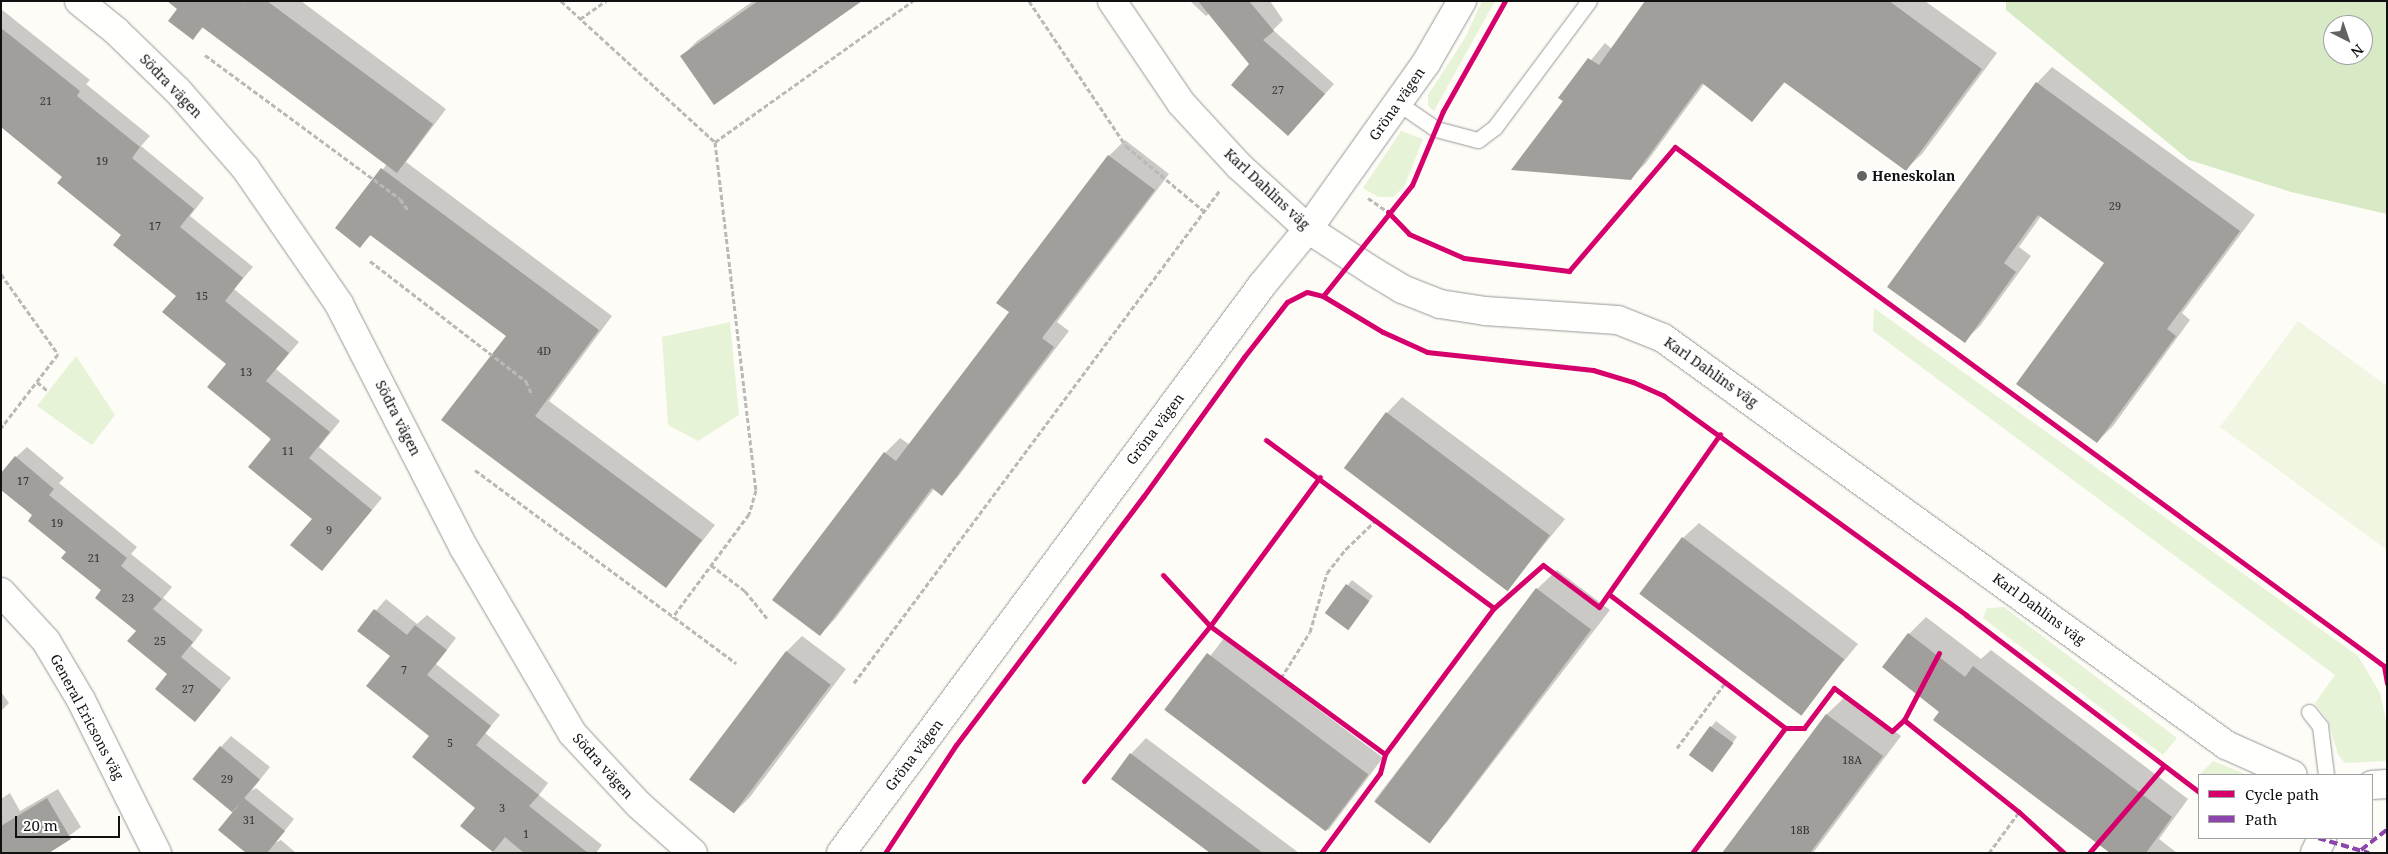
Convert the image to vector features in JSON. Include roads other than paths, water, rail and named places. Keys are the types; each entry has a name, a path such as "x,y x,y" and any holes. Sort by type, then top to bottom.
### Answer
{"street":[{"name":"Södra vägen","path":"78,1 116,31 178,91 246,169 338,304 464,548 572,733 639,805 693,853"},
{"name":"Karl Dahlins väg","path":"1112,1 1181,102 1239,166 1308,228 1402,289 1440,304 1485,311 1618,320 1663,338 2226,745 2291,774"},
{"name":"Gröna vägen","path":"841,853 1262,286 1308,228 1426,63 1462,1"},
{"name":"General Ericsons väg","path":"1,592 46,641 81,700 157,853"},
{"path":"2373,786 2387,784"},
{"path":"2315,853 2322,839"}],"lane":[{"path":"1398,103 1436,129 1478,140 1495,127 1589,1"},
{"path":"2308,712 2320,726 2326,774"}],"place":[{"name":"Heneskolan","path":"1862,176"}]}
